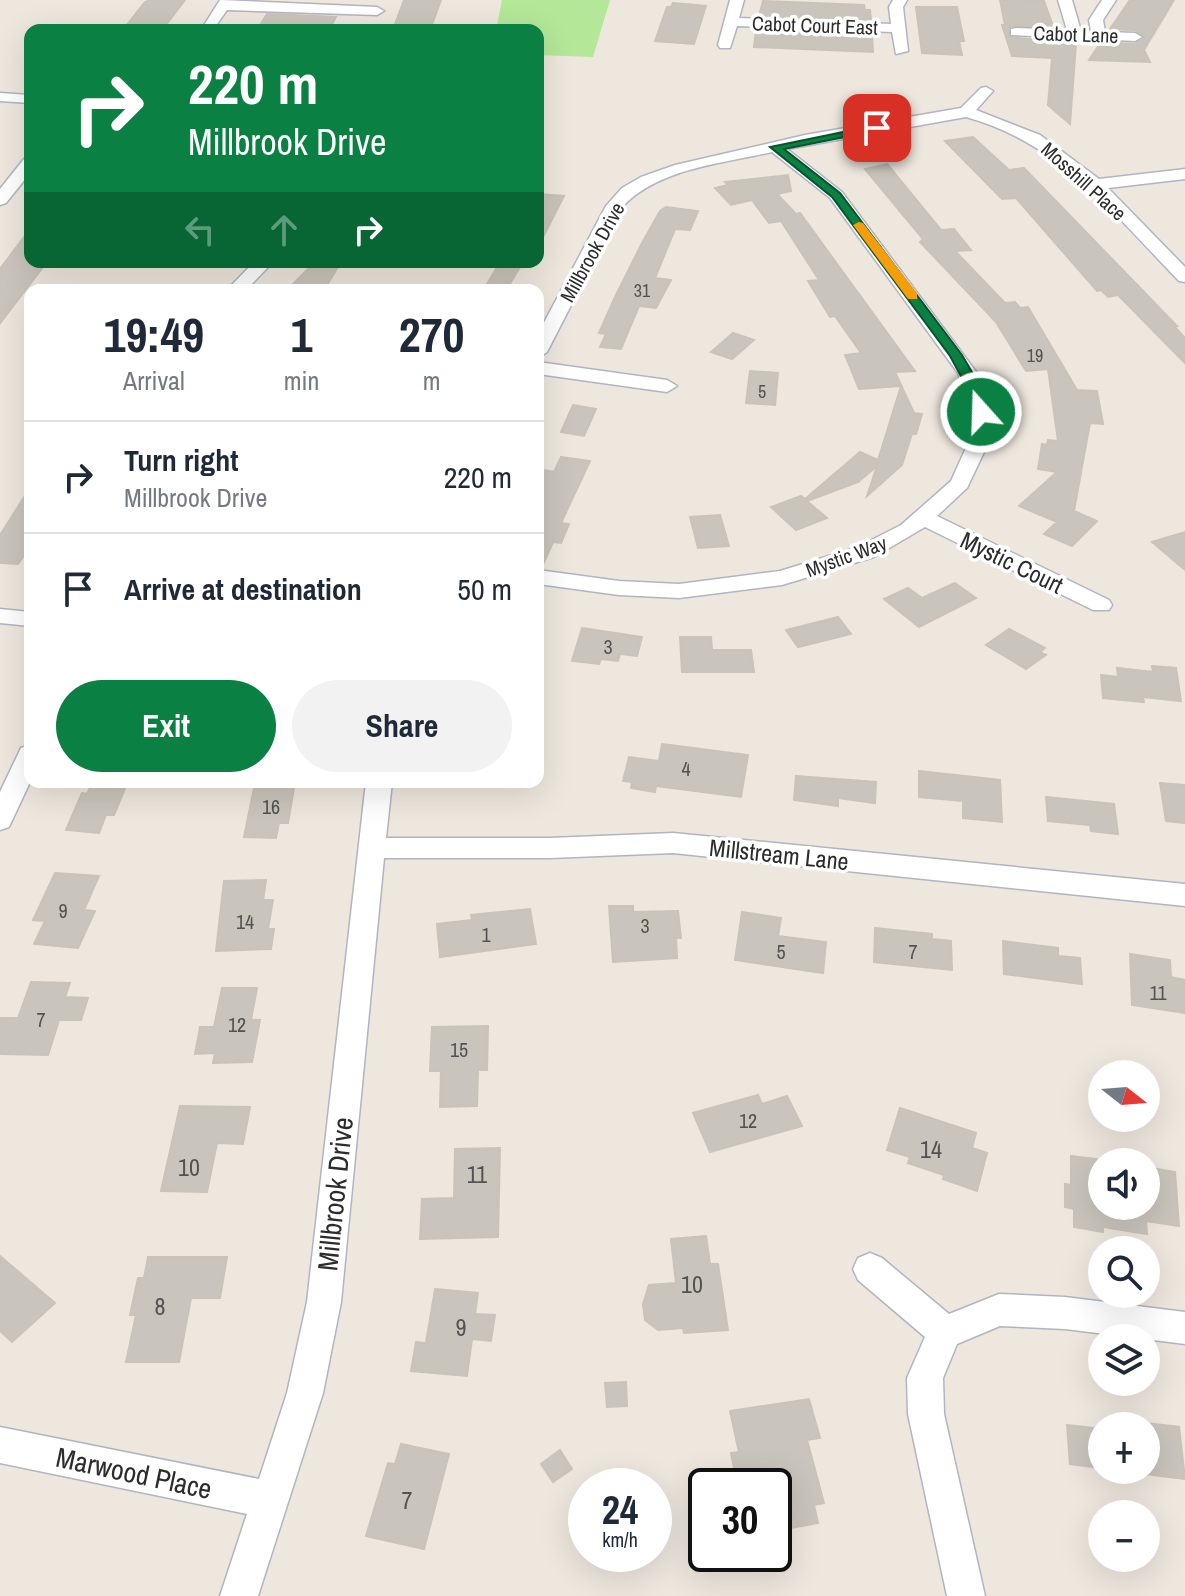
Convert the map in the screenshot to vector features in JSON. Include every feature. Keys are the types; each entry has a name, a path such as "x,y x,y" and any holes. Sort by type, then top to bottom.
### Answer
{"street":[{"path":"725,45 737,0"},
{"path":"900,0 896,7 901,51"},
{"path":"1065,0 1075,34"},
{"path":"1098,34 1096,20 1109,0"},
{"path":"210,24 225,3 380,6"},
{"name":"Cabot Court East","path":"732,22 898,28"},
{"name":"Cabot Lane","path":"1016,32 1135,37"},
{"path":"966,112 986,91"},
{"path":"0,97 24,99"},
{"name":"Millbrook Drive","path":"544,340 614,206 628,191 647,180 681,168 775,147 966,112"},
{"name":"Mosshill Place","path":"966,112 1034,137 1093,185 1185,277"},
{"name":"Mystic Way","path":"544,578 647,591 679,591 753,583 808,571 866,552 909,530 960,484 975,450 981,412 976,391 956,355 836,195 775,147"},
{"path":"0,200 24,170"},
{"path":"1093,185 1185,174"},
{"path":"242,284 258,268"},
{"path":"544,369 667,386"},
{"name":"Mystic Court","path":"923,518 1101,605"},
{"path":"0,616 24,618"},
{"path":"0,820 24,767"},
{"name":"Millbrook Drive","path":"239,1596 305,1393 324,1302 378,788"},
{"name":"Millstream Lane","path":"371,848 550,848 673,843 1185,895"},
{"path":"870,1269 945,1332"},
{"path":"966,1596 926,1414 925,1378 945,1332 999,1310 1065,1313 1185,1328"},
{"name":"Marwood Place","path":"0,1445 181,1484 269,1499"}],"green space":[{"path":"502,0 610,0 593,57 544,55 544,24 497,24"}],"building":[{"path":"185,0 167,24 128,24 145,2"},
{"path":"404,0 441,0 432,24 395,24"},
{"path":"1000,0 1044,1 1053,26 1010,26 1009,37 1076,44 1070,124 1048,105 1052,58 1012,56 1002,25 1005,25"},
{"path":"1130,0 1174,0 1144,50 1150,62 1089,60 1101,42 1135,44 1145,38 1135,30 1110,29"},
{"path":"763,1 864,5 865,10 870,10 871,20 759,16"},
{"path":"673,3 706,6 694,44 655,41 667,7"},
{"path":"916,7 957,7 964,41 959,41 962,55 922,53"},
{"path":"267,14 336,17 332,24 261,24"},
{"path":"756,30 872,34 873,52 754,47"},
{"path":"973,137 1009,170 1024,168 1177,326 1174,326 1185,338 1185,363 1118,295 1108,297 1101,290 1097,291 1016,198 1002,199 945,141"},
{"path":"887,164 941,230 954,229 971,250 955,251 1005,303 1015,302 1020,308 1028,307 1077,390 1097,391 1103,424 1090,423 1074,511 1097,521 1072,546 1044,534 1057,522 1019,506 1057,472 1038,469 1042,444 1047,445 1048,440 1058,441 1048,369 1026,371 996,322 920,242 923,239 865,169"},
{"path":"788,175 791,191 777,194 796,214 800,213 915,371 895,372 914,413 922,414 902,465 867,496 877,466 858,482 807,501 827,518 796,530 771,507 801,496 805,499 860,452 878,460 901,386 859,389 845,355 861,353 835,316 830,317 808,281 819,280 781,221 769,223 752,200 731,205 715,188 728,185 725,182"},
{"path":"544,194 564,196 544,235"},
{"path":"666,207 698,211 690,230 675,229 655,278 671,280 656,308 639,306 621,349 600,347 606,334 599,333 615,297 660,211"},
{"path":"24,237 24,268 42,268 30,284 24,284 24,292 0,323 0,269"},
{"path":"309,268 337,268 328,284 293,284"},
{"path":"497,268 519,268 510,284 487,284"},
{"path":"733,333 754,340 732,359 711,352"},
{"path":"750,371 778,373 775,405 746,403"},
{"path":"573,405 596,409 584,436 561,432"},
{"path":"561,457 590,461 561,523 569,524 561,543 553,542 544,562 544,470 554,472"},
{"path":"24,497 24,556 18,564 0,563 0,535"},
{"path":"720,515 729,546 698,548 690,517"},
{"path":"1185,532 1185,570 1152,542"},
{"path":"955,583 976,598 919,627 884,599 908,588 922,598"},
{"path":"838,617 851,634 798,647 786,630"},
{"path":"582,628 642,637 637,656 620,654 618,661 601,659 599,664 572,661"},
{"path":"1009,629 1045,648 1040,652 1046,655 1026,669 986,645"},
{"path":"680,637 711,637 712,650 751,650 754,672 682,672"},
{"path":"1152,666 1176,668 1181,701 1143,697 1144,702 1103,698 1101,675 1118,677 1117,668 1153,672"},
{"path":"662,744 748,755 741,797 656,786 655,792 631,788 632,782 623,781 629,757 659,761"},
{"path":"919,771 1000,780 1002,822 963,818 963,801 919,797"},
{"path":"796,776 876,782 875,803 838,798 838,806 794,800"},
{"path":"1160,783 1185,785 1185,823 1166,821"},
{"path":"90,788 125,788 114,815 106,815 99,833 66,830 82,793 87,794"},
{"path":"254,788 294,788 288,823 279,823 276,838 244,837"},
{"path":"1046,797 1114,804 1118,834 1091,831 1090,825 1048,821"},
{"path":"55,873 99,876 84,910 95,911 78,948 34,944 45,921 33,920"},
{"path":"266,880 263,900 273,900 268,929 274,929 271,949 216,951 224,881"},
{"path":"609,906 633,906 633,912 678,911 681,938 676,938 677,958 613,962"},
{"path":"530,909 536,944 440,957 437,924 472,920 471,915"},
{"path":"742,912 781,918 778,936 826,942 823,973 735,960"},
{"path":"875,928 932,934 932,939 951,941 952,970 874,962"},
{"path":"1003,941 1058,948 1058,956 1080,958 1082,984 1004,974"},
{"path":"1130,954 1170,960 1171,977 1185,980 1185,1013 1132,1005"},
{"path":"31,982 70,983 65,997 88,998 81,1020 59,1020 48,1055 0,1054 0,1018 18,1018"},
{"path":"222,988 257,988 251,1020 260,1020 252,1062 213,1063 215,1053 195,1054 200,1027 214,1027"},
{"path":"488,1026 487,1070 478,1070 477,1106 440,1107 441,1071 430,1071 432,1027"},
{"path":"758,1095 762,1104 787,1096 802,1126 710,1152 693,1113"},
{"path":"180,1106 250,1107 243,1144 217,1143 207,1192 161,1191"},
{"path":"900,1108 976,1133 972,1148 987,1153 977,1191 943,1179 944,1175 908,1163 910,1157 887,1150"},
{"path":"500,1148 498,1237 420,1239 422,1199 454,1198 455,1149"},
{"path":"1071,1156 1088,1158 1088,1220 1160,1220 1160,1169 1175,1172 1179,1226 1146,1221 1147,1234 1103,1227 1103,1232 1074,1227 1074,1209 1065,1207 1065,1184 1071,1185"},
{"path":"706,1236 710,1264 718,1264 728,1330 684,1333 683,1328 658,1330 645,1320 643,1304 649,1285 676,1283 671,1239"},
{"path":"0,1256 55,1303 12,1342 0,1331"},
{"path":"148,1257 227,1257 220,1298 191,1298 179,1362 126,1362 136,1315 130,1315 138,1278 144,1278"},
{"path":"435,1289 478,1293 475,1314 495,1315 491,1341 472,1339 467,1376 411,1371 416,1342 426,1343"},
{"path":"626,1382 627,1406 607,1407 605,1383"},
{"path":"809,1399 820,1438 807,1440 824,1503 814,1505 818,1523 792,1528 792,1468 734,1468 731,1453 739,1452 730,1411"},
{"path":"1067,1425 1088,1427 1088,1466 1070,1464"},
{"path":"1160,1425 1179,1427 1185,1479 1160,1476"},
{"path":"401,1444 449,1454 424,1549 366,1536 388,1463 395,1464"},
{"path":"560,1450 571,1468 553,1482 541,1464"}],"slow traffic":[{"path":"859,225 913,296"}],"route":[{"path":"877,128 775,147 836,195 956,355 976,391 981,412"}]}
